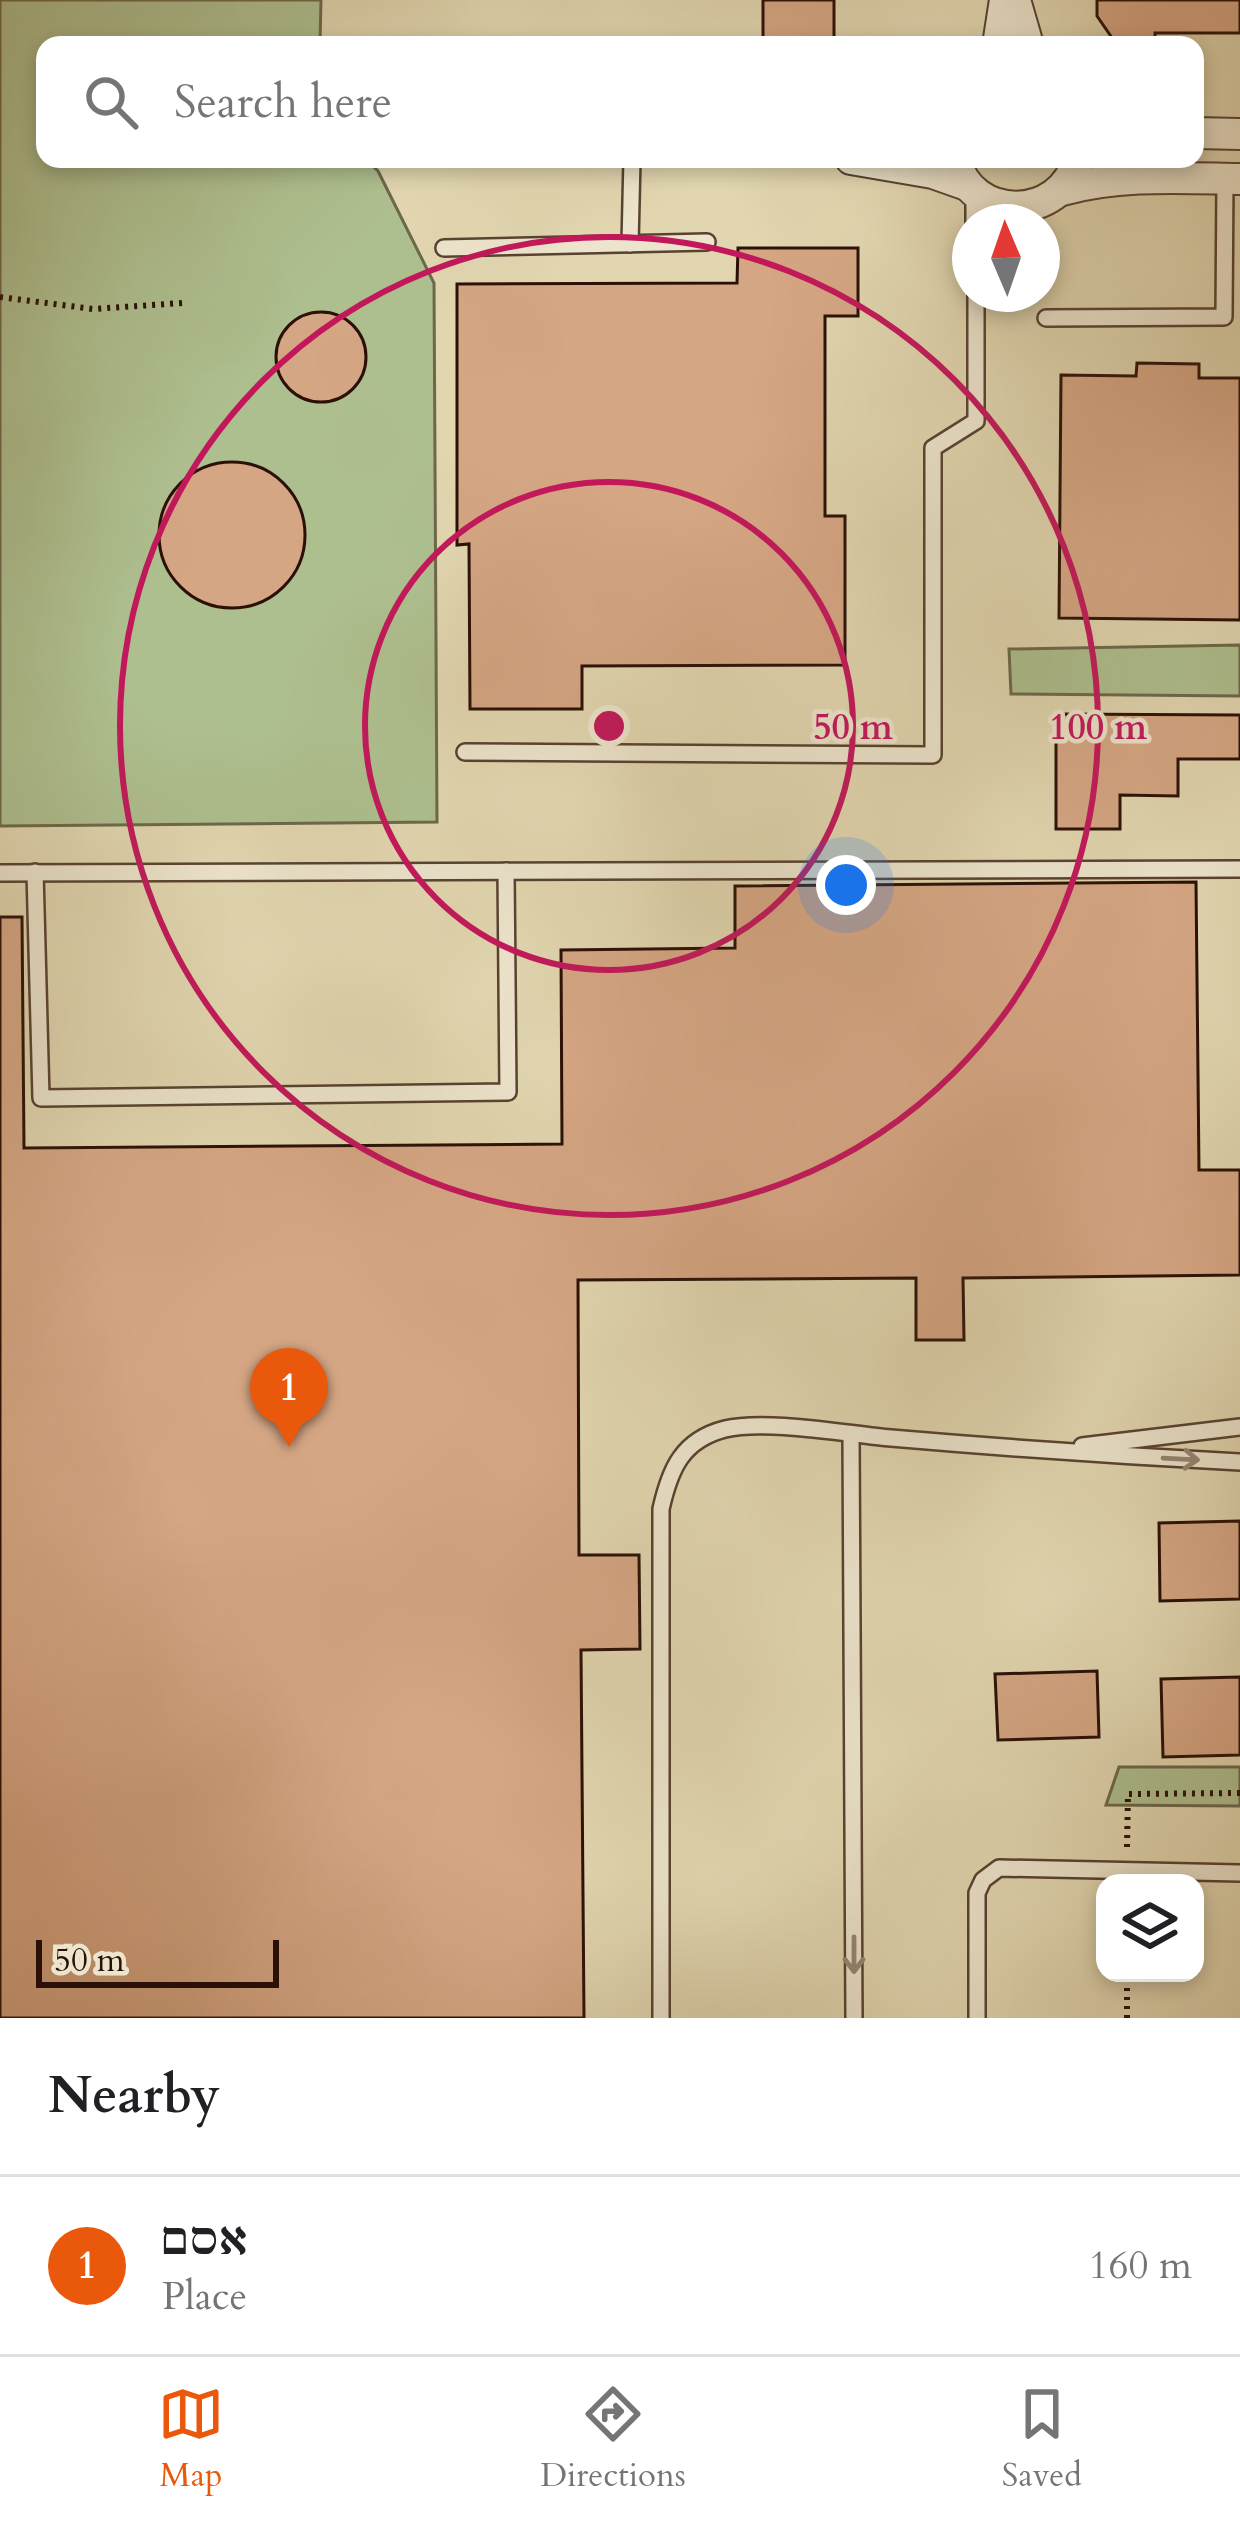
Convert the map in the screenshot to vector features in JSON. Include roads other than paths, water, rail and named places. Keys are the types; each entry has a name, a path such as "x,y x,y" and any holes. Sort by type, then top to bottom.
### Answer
{"street":[{"path":"1000,36 1010,0"},
{"path":"1010,0 1024,36"},
{"path":"1204,133 1240,134"},
{"path":"904,168 933,173 997,204"},
{"path":"1062,190 1076,168"},
{"path":"1039,204 1062,190 1114,179 1233,179"}],"lane":[{"path":"630,244 632,168"},
{"path":"1046,318 1224,317 1233,179"},
{"path":"444,248 707,242"},
{"path":"466,752 933,755 933,448 976,421 977,312"},
{"path":"0,872 1240,868"},
{"path":"34,872 40,1098 508,1092 506,871"},
{"path":"1039,1450 1240,1427"},
{"path":"661,2018 662,1509 670,1473 688,1445 727,1428 1240,1462"},
{"path":"850,1434 854,2018"},
{"path":"977,2018 977,1894 983,1880 999,1868 1240,1873"}],"place":[{"name":"אסם","path":"289,1447"}]}
